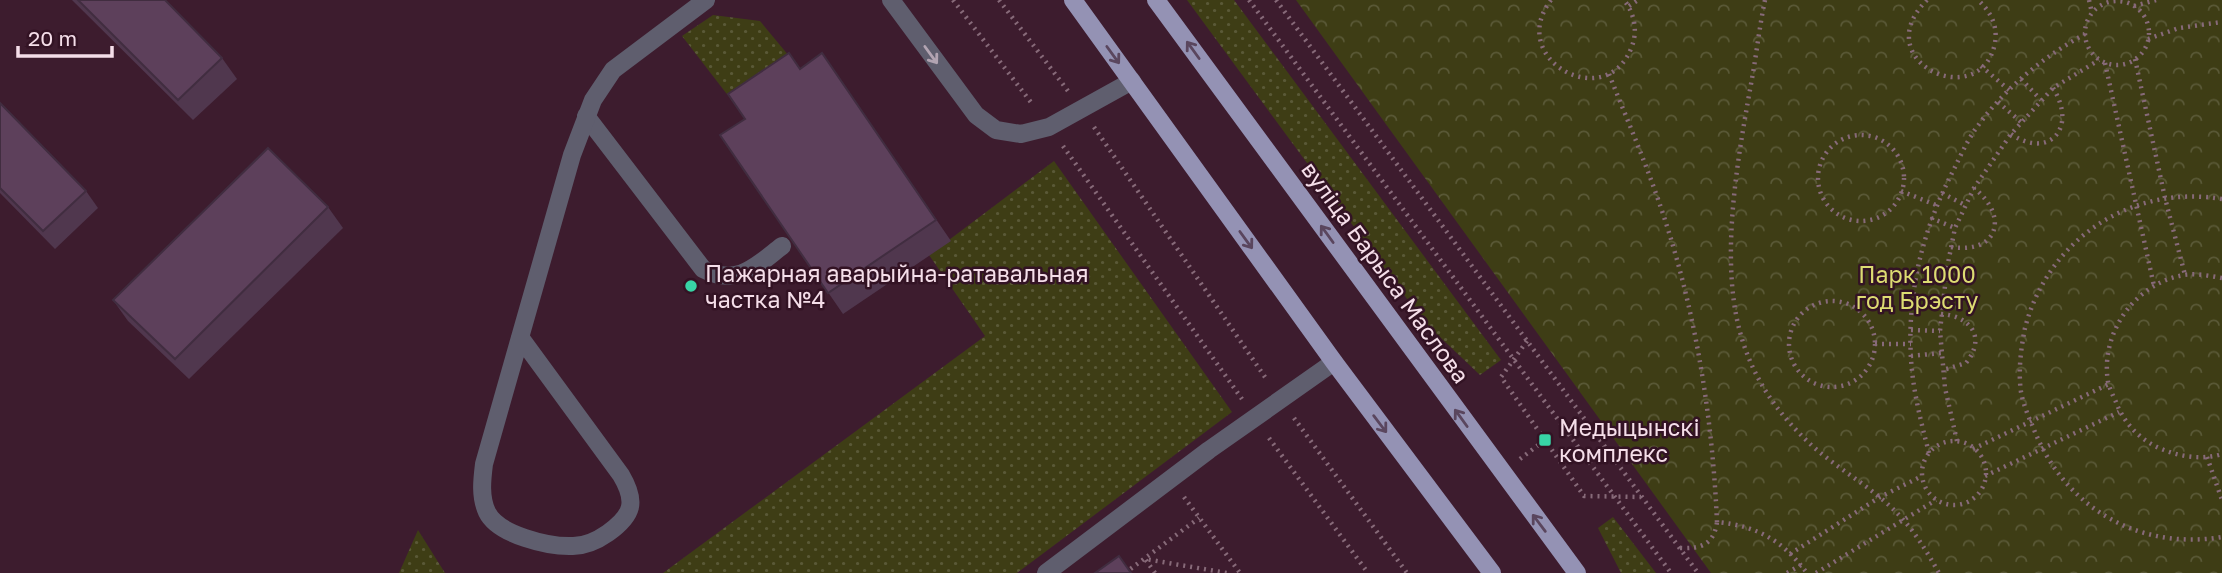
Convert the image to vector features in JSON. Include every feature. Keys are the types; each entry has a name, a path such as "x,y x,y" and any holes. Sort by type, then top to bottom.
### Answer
{"main road":[{"path":"1073,0 1334,362 1492,573"},
{"name":"вуліца Барыса Маслова","path":"1156,0 1577,573"}],"lane":[{"path":"520,337 621,475 629,490 629,512 623,522 588,544 558,545 507,531 492,520 482,491 484,464 520,337 572,155 586,116 613,70 706,0"},
{"path":"891,0 967,104 986,124 996,130 1021,134 1049,127 1132,81"},
{"path":"586,116 703,269 723,277 743,274 782,246"},
{"path":"1046,573 1254,417 1334,362"}],"path":[{"path":"953,0 1049,127 1367,573"},
{"path":"999,0 1082,109 1280,398 1407,573"},
{"path":"1250,0 1671,573"},
{"path":"1276,0 1698,573"},
{"path":"1551,0 1540,22 1544,52 1553,64 1565,73 1580,78 1609,74 1621,65 1630,52 1635,38 1635,23 1624,0"},
{"path":"1629,6 1638,0"},
{"path":"1765,0 1735,192 1732,277 1740,331 1759,380 1770,400 1804,438 1835,465 1880,497 1903,519 1939,573"},
{"path":"1927,0 1912,21 1912,48 1917,60 1927,69 1939,76 1952,78 1965,76 1981,66 1993,49 1996,36 1994,22 1988,10 1978,0"},
{"path":"2088,0 2092,13"},
{"path":"2134,6 2157,0"},
{"path":"2126,1 2146,20 2146,47 2135,60 2125,64 2102,62 2087,44 2085,34 2088,20 2092,13 2108,2 2126,1"},
{"path":"2148,39 2179,28 2222,22"},
{"path":"1929,453 1916,401 1911,330 1916,271 1931,218 1941,193 1976,128 2021,79 2050,55 2085,34"},
{"path":"2135,60 2185,275"},
{"path":"1957,441 1949,412 1940,331 1955,228 1974,188 2021,122 2053,88 2102,62"},
{"path":"2102,62 2154,286"},
{"path":"1981,66 2009,90"},
{"path":"1609,74 1655,189 1691,316 1707,400 1717,522 1714,535 1706,545 1679,548"},
{"path":"2021,79 2041,100"},
{"path":"2011,134 2033,143 2052,139 2059,132 2064,114 2053,88"},
{"path":"1998,102 2021,122"},
{"path":"1848,136 1874,137 1886,143 1896,153 1902,165 1904,178 1901,191 1895,204 1874,219 1860,221 1847,218 1835,212 1820,190 1820,164 1826,152 1836,142 1848,136"},
{"path":"1951,247 1975,247 1988,239 1993,232 1995,223 1991,206 1974,188"},
{"path":"1901,191 1936,205"},
{"path":"1941,193 1965,205"},
{"path":"2222,199 2207,196 2165,198 2135,205 2098,223 2076,241 2057,262 2041,286 2023,339 2020,368 2021,393 2041,449 2052,468 2075,495 2123,526 2149,535 2178,540 2222,537"},
{"path":"1931,218 1955,228"},
{"path":"2222,278 2185,275 2154,286 2143,293 2117,324 2108,354 2109,384 2119,412 2133,430 2156,447 2175,455 2195,458 2222,454"},
{"path":"1832,300 1858,309 1873,331 1875,344 1872,358 1857,379 1845,385 1831,387 1806,378 1797,369 1789,343 1797,318 1819,302 1832,300"},
{"path":"1941,314 1957,316 1970,325 1975,341 1974,349 1966,363 1943,370"},
{"path":"1911,330 1940,331"},
{"path":"1527,341 1501,377 1584,496 1641,497"},
{"path":"1875,344 1911,344"},
{"path":"1911,356 1941,353"},
{"path":"1973,449 2109,384"},
{"path":"1985,476 2119,412"},
{"path":"1957,441 1965,443 1980,455 1985,476 1981,491 1972,500 1961,505 1948,505 1927,492 1922,468 1929,453 1947,442 1957,441"},
{"path":"2207,457 2222,500"},
{"path":"1790,554 1880,497 1922,475"},
{"path":"1171,479 1240,573"},
{"path":"1816,573 1936,500"},
{"path":"1125,573 1199,518"},
{"path":"1717,522 1746,526 1771,537 1807,573"},
{"path":"1145,559 1155,573"},
{"path":"1145,559 1227,573"},
{"path":"1787,573 1801,565"}],"green space":[{"path":"1187,0 1234,0 1501,360 1480,375 1424,322"},
{"name":"Парк 1000 год Брэсту","path":"1296,0 2222,0 2222,573 1711,573"},
{"path":"713,15 760,21 804,74 743,115 682,36"},
{"path":"1054,161 1232,412 1017,573 663,573 985,336 929,255"},
{"path":"1613,517 1656,573 1621,573 1598,528"},
{"path":"418,530 445,573 399,573"}],"building":[{"path":"78,0 165,0 222,58 178,100"},
{"path":"789,53 800,69 822,53 936,220 828,293 720,135 745,119 728,94"},
{"path":"0,103 86,191 43,231 0,188"},
{"path":"268,148 328,207 175,359 113,300"},
{"path":"1119,556 1131,573 1095,573"}],"place":[{"name":"Пажарная аварыйна-ратавальная частка №4","path":"691,286"},
{"name":"Медыцынскі комплекс","path":"1545,440"}]}
